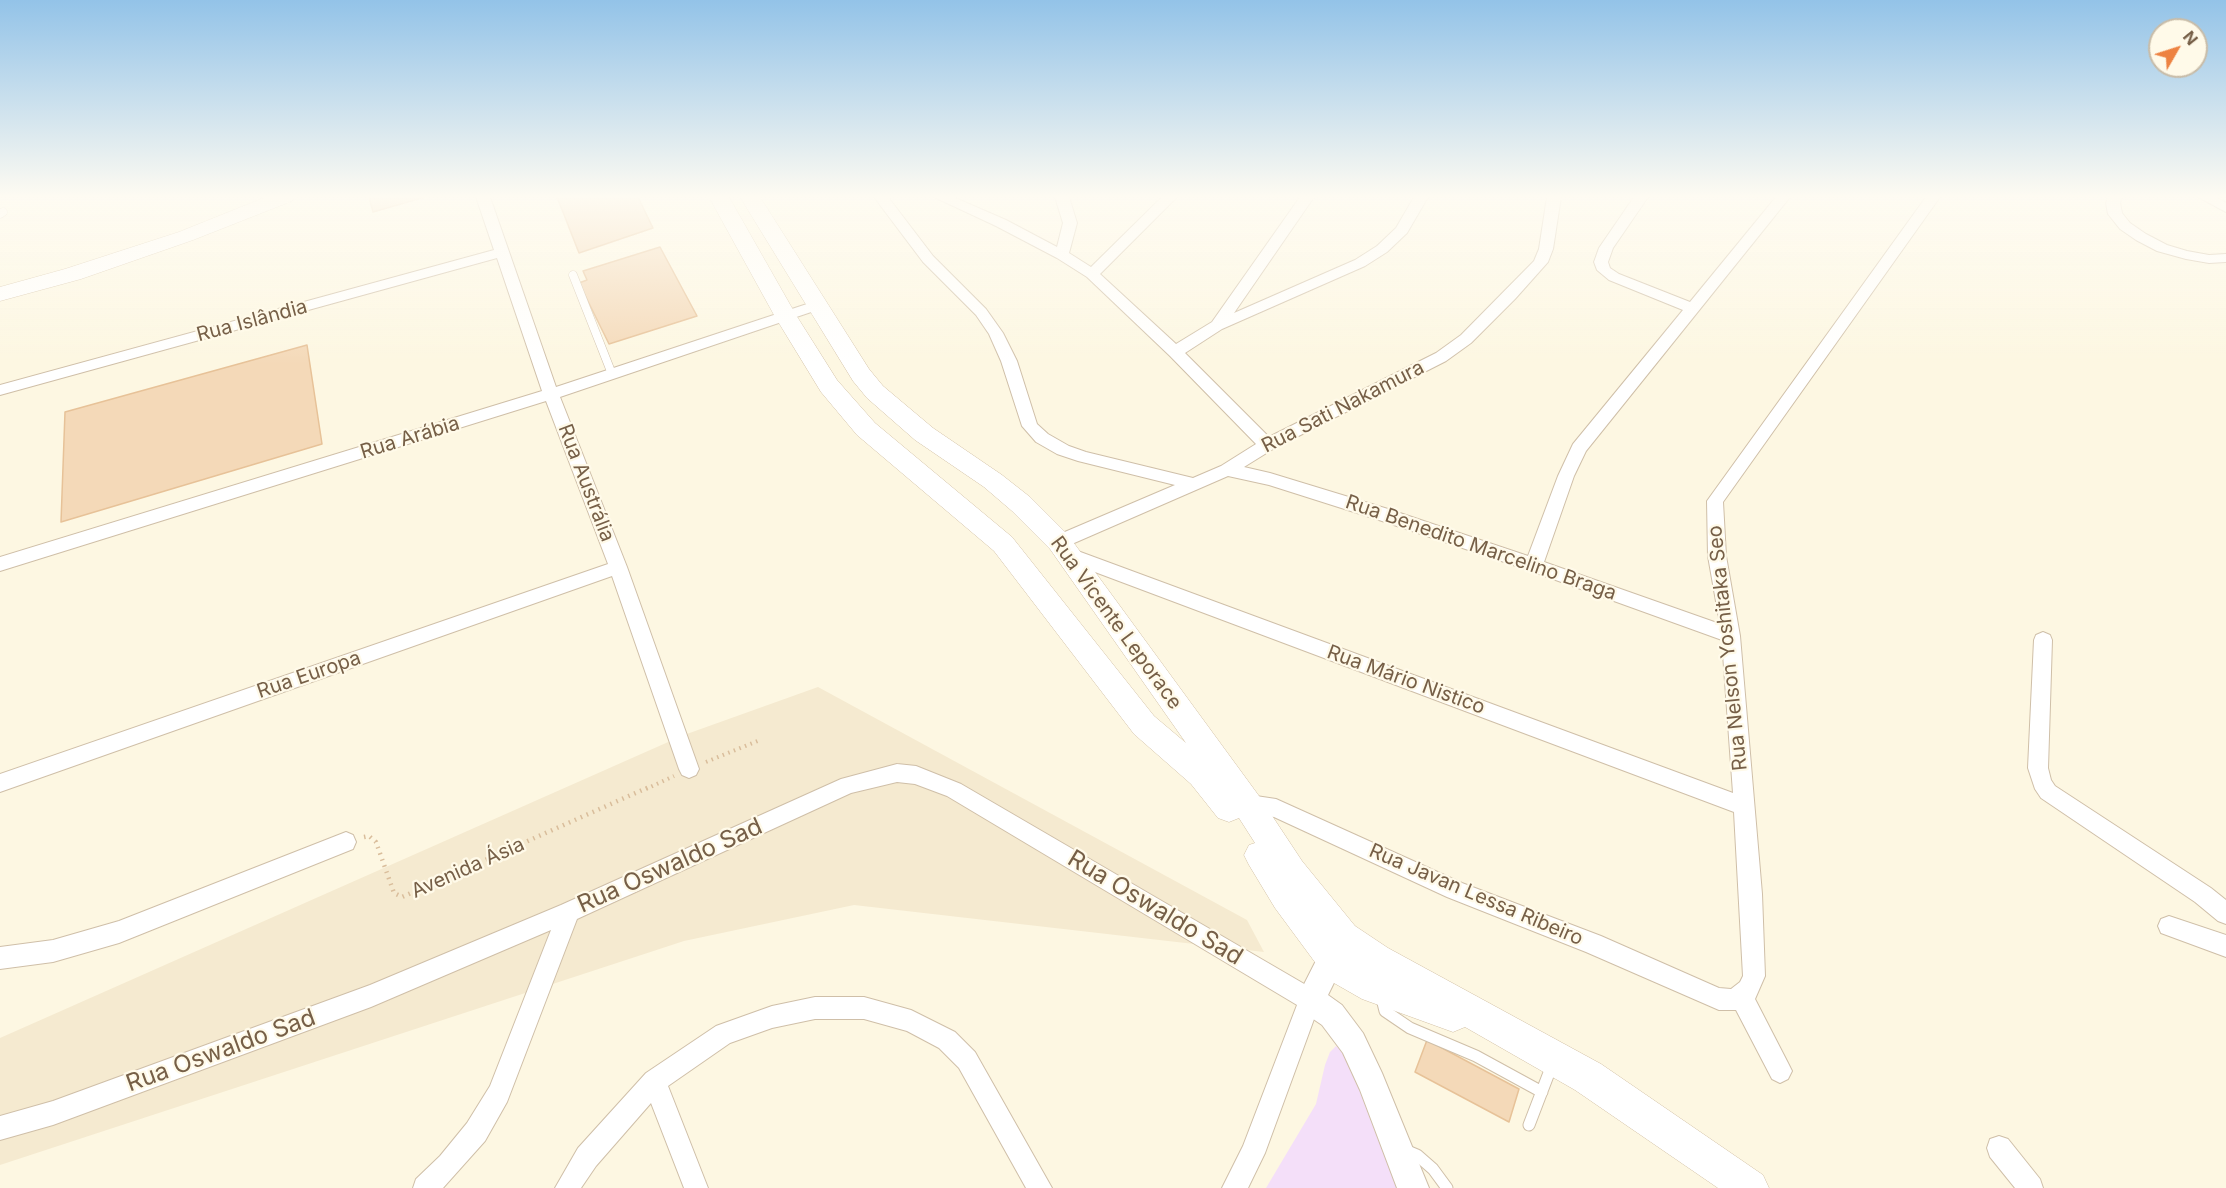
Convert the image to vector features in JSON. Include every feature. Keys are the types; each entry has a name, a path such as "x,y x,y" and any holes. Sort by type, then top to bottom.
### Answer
{"main road":[{"path":"0,294 73,274 137,252"},
{"path":"750,252 829,386 859,422 1003,544 1144,725 1240,809 1286,897 1337,948 1346,971 1383,977 1440,1011 1498,1026 1633,1105 1750,1188"},
{"name":"Rua Vicente Leporace","path":"785,252 861,375 887,404 924,434 1003,489 1064,548 1179,709 1240,809"},
{"path":"1144,725 1160,730 1166,728 1174,722 1179,709"}],"street":[{"name":"Rua Islândia","path":"0,390 501,252"},
{"name":"Rua Austrália","path":"503,252 551,394 618,567 689,769"},
{"path":"923,252 981,312 996,333 1009,361 1030,426 1042,438 1063,450 1084,457 1195,484"},
{"path":"1057,252 1092,274 1175,352 1267,444"},
{"path":"1092,274 1114,252"},
{"path":"1217,326 1269,252"},
{"path":"1175,352 1217,326 1360,263 1377,252"},
{"name":"Rua Sati Nakamura","path":"1064,548 1227,470 1267,444 1441,357 1466,339 1510,296 1540,262 1544,252"},
{"path":"1604,252 1601,262 1604,270 1614,277 1692,308"},
{"path":"1534,565 1566,476 1579,448 1738,252"},
{"name":"Rua Nelson Yoshitaka Seo","path":"1730,997 1749,990 1754,976 1731,636 1717,556 1715,501 1893,252"},
{"path":"2180,252 2209,259 2226,258"},
{"path":"1240,294 1247,300 1267,304"},
{"name":"Rua Arábia","path":"0,564 551,394 818,305"},
{"name":"Rua Benedito Marcelino Braga","path":"1227,470 1270,479 1314,492 1534,565 1731,636"},
{"name":"Rua Mário Nistico","path":"1064,548 1744,806"},
{"name":"Rua Europa","path":"0,783 618,567"},
{"path":"2043,640 2038,768 2042,783 2056,797 2203,895 2226,914"},
{"name":"Rua Oswaldo Sad","path":"0,1128 53,1113 371,996 569,912 848,785 897,773 916,775 954,790 1310,1000"},
{"name":"Rua Javan Lessa Ribeiro","path":"1240,809 1265,805 1276,808 1455,890 1730,997"},
{"path":"0,958 53,951 119,932 346,842"},
{"path":"425,1188 449,1165 476,1132 499,1094 569,912"},
{"path":"2169,926 2226,946"},
{"path":"1234,1188 1253,1153 1310,1000 1337,948"},
{"path":"1730,997 1779,1071"},
{"path":"1310,1000 1332,1015 1353,1043 1399,1148 1413,1188"},
{"path":"567,1188 587,1157 654,1081 724,1034 772,1017 815,1008 864,1008 911,1020 946,1040 967,1060 1040,1188"},
{"path":"654,1081 696,1188"},
{"path":"1999,1148 2031,1188"}],"lane":[{"path":"573,275 612,374"},
{"path":"1383,977 1385,1011 1410,1028 1476,1056 1542,1092"},
{"path":"1529,1125 1555,1058"},
{"path":"1399,1148 1417,1155 1432,1168 1447,1188"}],"path":[{"name":"Avenida Ásia","path":"346,842 373,837 394,893 402,897 689,769 760,740"}],"shaded area":[{"path":"818,687 1247,920 1264,952 854,905 684,941 0,1165 0,1038 684,735"},
{"path":"1336,1046 1347,1055 1398,1188 1266,1188 1316,1104 1325,1065 1330,1052"}],"building":[{"path":"643,252 663,252 697,316 609,344 579,283 587,280 583,271"},
{"path":"307,345 322,444 61,522 65,412"},
{"path":"1427,1040 1519,1089 1509,1122 1415,1072"}]}
